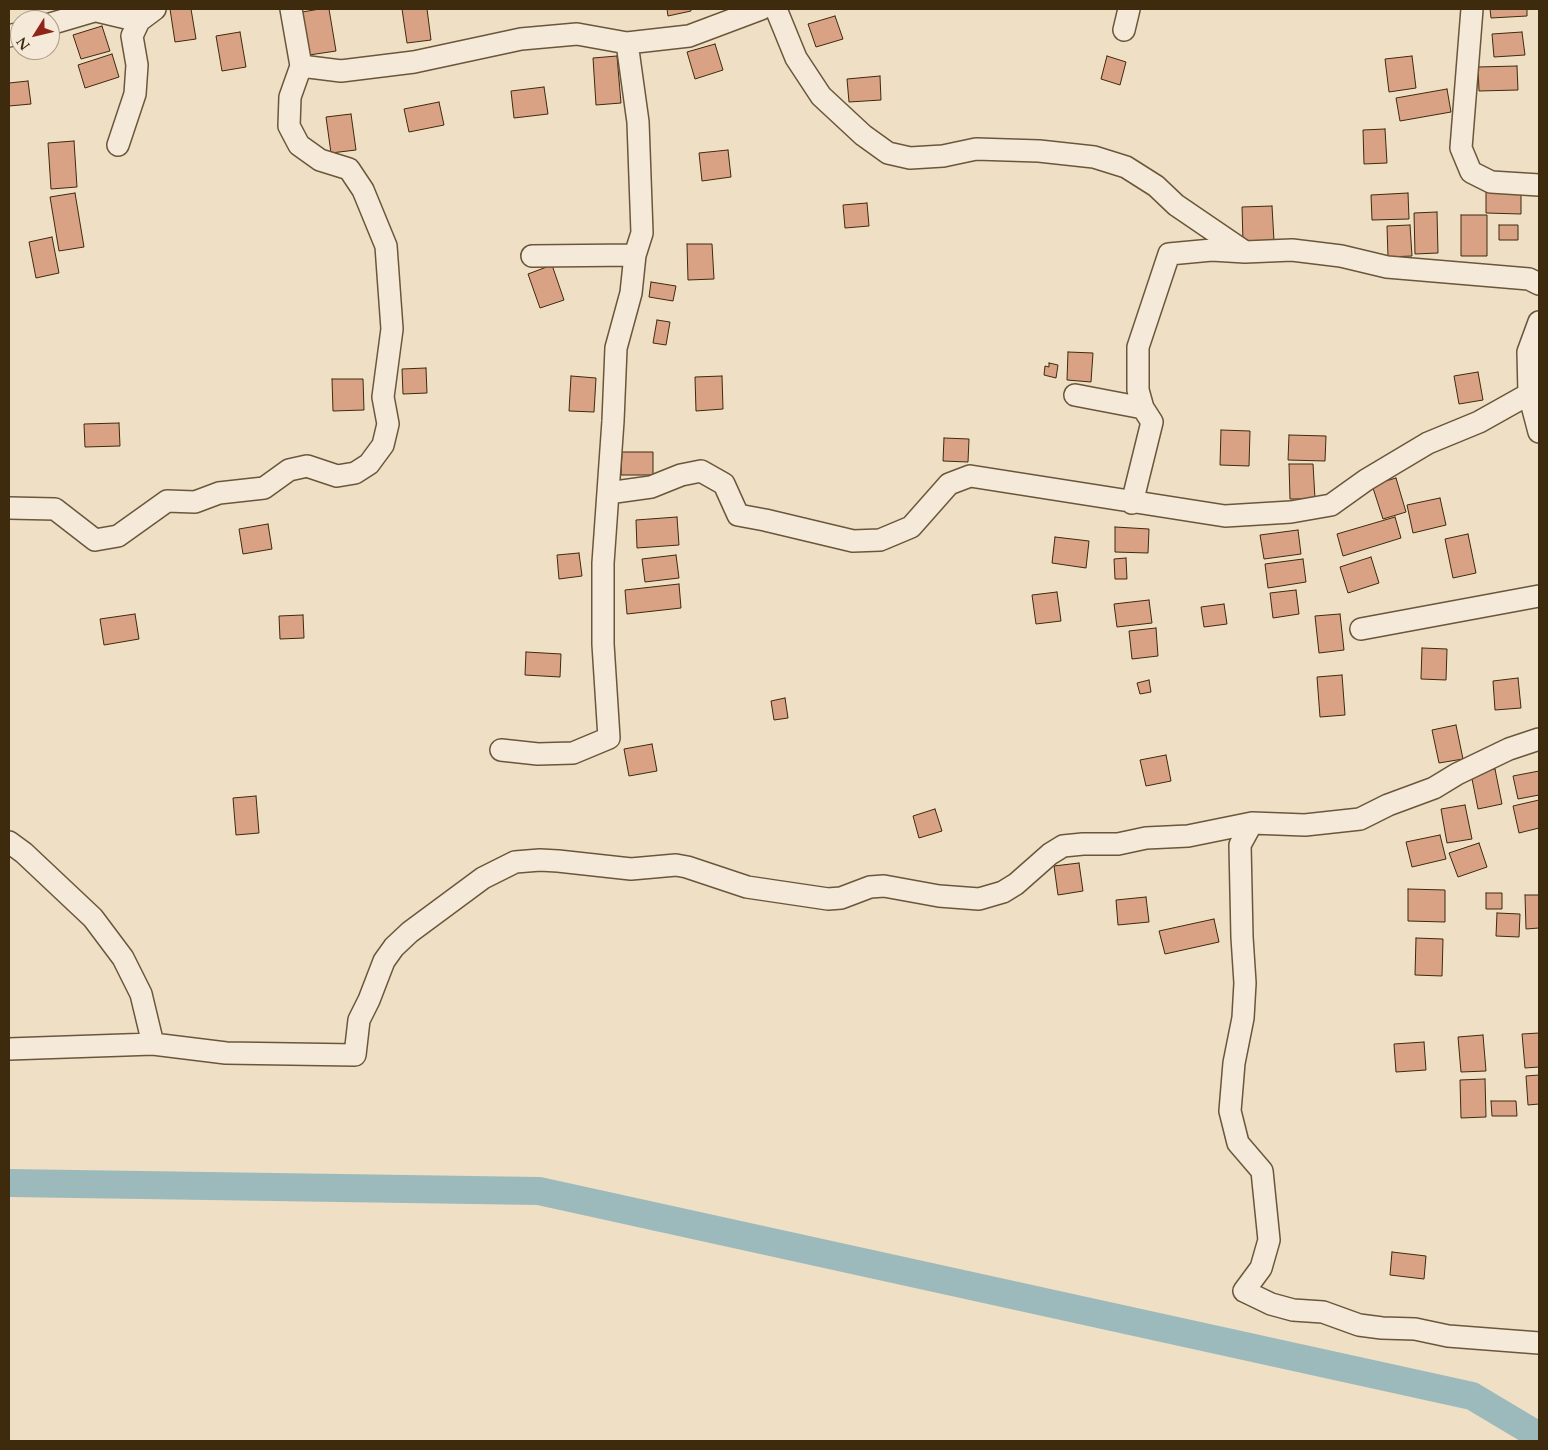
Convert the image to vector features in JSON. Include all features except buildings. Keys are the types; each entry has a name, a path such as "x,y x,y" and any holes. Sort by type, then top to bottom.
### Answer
{"street":[{"path":"9,508 55,509 95,540 118,536 167,500 194,502 218,493 264,488 289,470 306,466 337,476 355,472 369,464 383,445 388,424 383,397 392,329 386,246 363,190 349,169 320,160 299,145 289,126 290,97 301,66 291,9"},
{"path":"301,66 341,71 414,62 521,39 577,34 627,43 688,36 761,9"},
{"path":"776,9 796,58 821,96 864,135 888,153 910,158 934,157 976,149 1039,151 1094,157 1126,168 1156,186 1176,205 1245,252"},
{"path":"1124,30 1129,9"},
{"path":"1472,9 1461,148 1471,172 1491,182 1539,185"},
{"path":"60,21 99,10 147,15 132,36 137,65 135,94 118,145"},
{"path":"501,750 538,754 572,753 609,738 603,644 603,563 616,348 631,293 635,255 642,233 638,122 627,43"},
{"path":"1132,502 1152,422 1143,408 1138,390 1138,347 1169,254 1212,250 1245,252 1292,250 1341,256 1387,267 1529,279 1539,284"},
{"path":"532,256 635,255"},
{"path":"1539,322 1528,352 1529,394 1539,432"},
{"path":"608,493 651,487 681,474 701,472 724,484 738,515 853,541 880,540 911,527 949,484 970,476 1225,516 1292,512 1331,505 1366,480 1428,443 1480,422 1529,394"},
{"path":"1074,395 1143,408"},
{"path":"1361,629 1539,596"},
{"path":"9,1048 153,1044 226,1053 355,1055 359,1020 384,961 394,947 410,932 483,878 515,862 558,861 631,869 676,865 688,867 748,887 828,899 842,898 870,887 884,886 939,896 979,899 1003,892 1016,884 1050,854 1063,846 1118,844 1146,838 1188,836 1252,823 1305,826 1360,818 1388,805 1434,788 1457,774 1509,749 1539,740"},
{"path":"1252,823 1240,845 1245,983 1243,1018 1234,1063 1230,1111 1238,1143 1262,1171 1269,1240 1260,1268 1244,1291 1271,1304 1293,1310 1323,1312 1359,1325 1415,1329 1448,1336 1539,1343"},
{"path":"9,842 24,853 93,918 123,958 141,994 153,1044"}],"waterway":[{"path":"9,1183 539,1191 1472,1396 1539,1436"}]}
